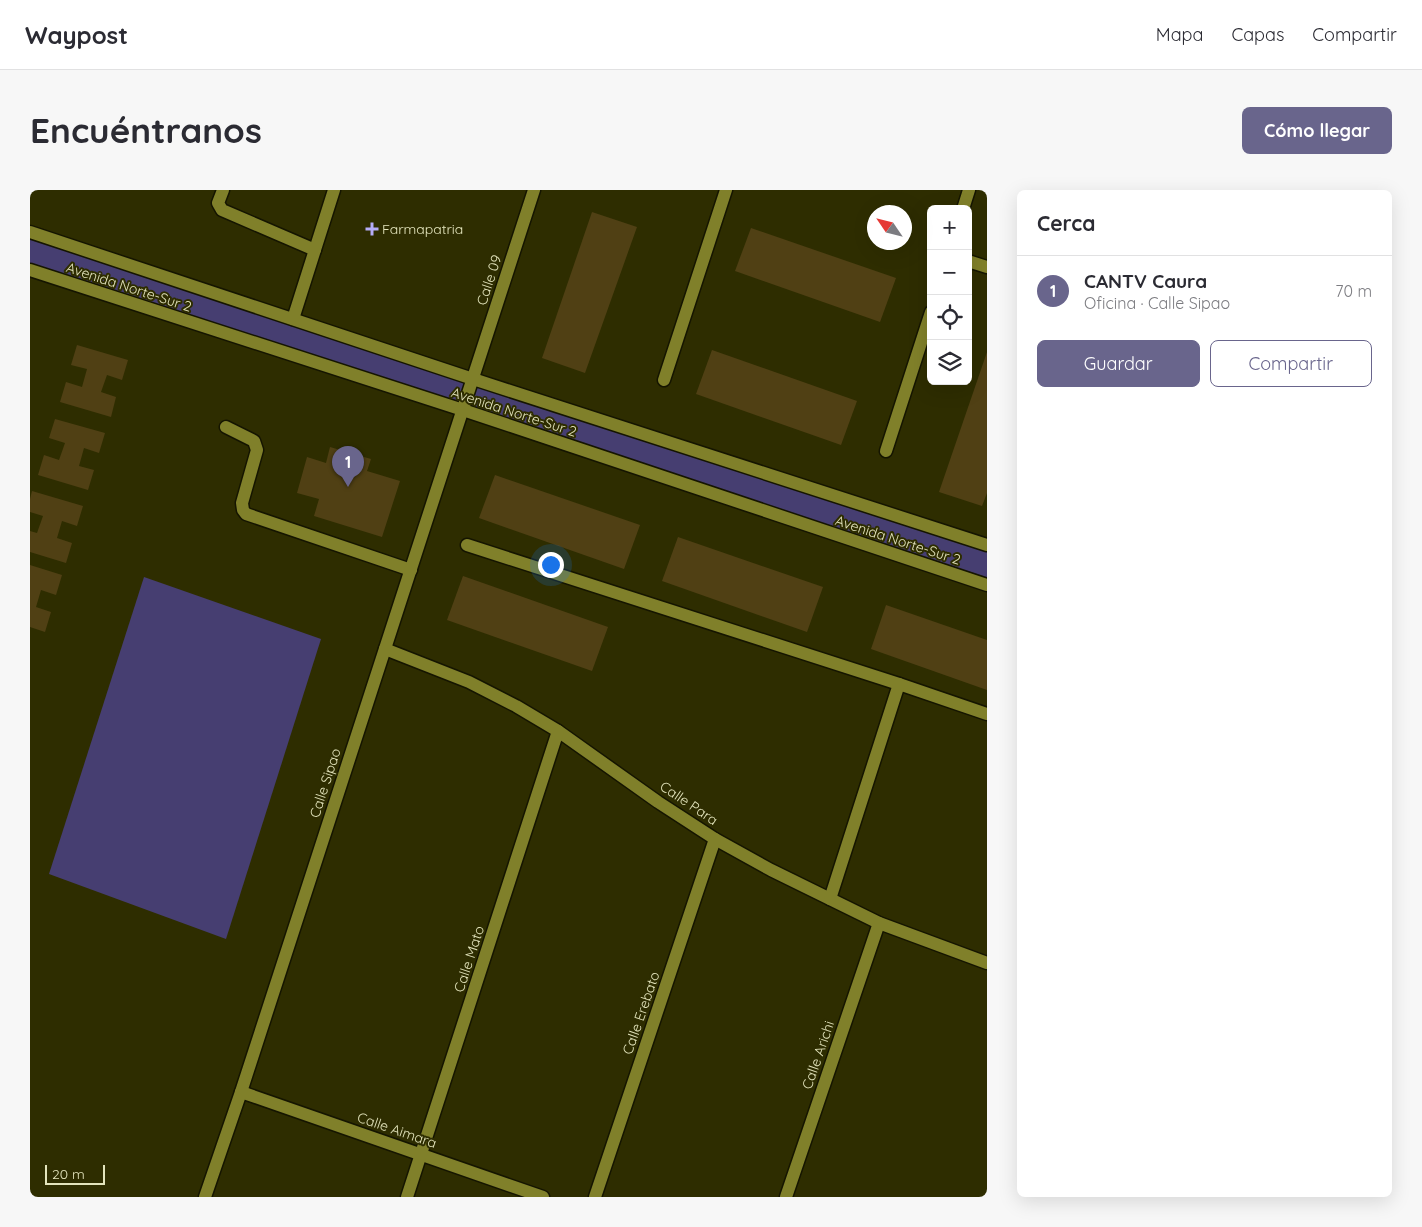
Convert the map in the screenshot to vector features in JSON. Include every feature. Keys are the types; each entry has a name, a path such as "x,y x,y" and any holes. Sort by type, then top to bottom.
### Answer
{"street":[{"path":"222,190 218,203 222,210 315,250"},
{"path":"293,319 334,190"},
{"name":"Calle 09","path":"473,379 534,190"},
{"path":"664,380 726,190"},
{"path":"965,205 969,190"},
{"name":"Avenida Norte-Sur 2","path":"30,232 473,379 987,545"},
{"path":"972,262 987,267"},
{"name":"Avenida Norte-Sur 2","path":"30,270 463,410 987,585"},
{"path":"886,451 927,324"},
{"name":"Calle Sipao","path":"205,1197 241,1092 473,379"},
{"path":"226,427 254,441 256,444 257,450 242,503 246,514 411,570"},
{"path":"467,545 900,684 987,714"},
{"name":"Calle Para","path":"385,649 469,682 516,706 558,731 658,802 715,839 771,870 878,923 987,963"},
{"path":"830,899 900,684"},
{"name":"Calle Mato","path":"407,1197 558,731"},
{"name":"Calle Erebato","path":"595,1197 715,839"},
{"name":"Calle Arichi","path":"786,1197 878,923"},
{"name":"Calle Aimara","path":"241,1092 542,1197"}],"shaded area":[{"path":"30,232 987,545 987,585 30,270"},
{"path":"144,577 321,639 226,939 49,874"}],"building":[{"path":"592,212 637,227 585,373 542,358"},
{"path":"751,228 896,278 880,322 735,271"},
{"path":"77,345 128,360 122,380 107,375 101,392 116,397 111,417 60,402 66,382 82,387 87,369 71,365"},
{"path":"712,350 857,401 841,445 696,394"},
{"path":"987,352 987,493 982,506 939,492"},
{"path":"55,419 105,433 99,453 84,448 79,466 94,470 88,490 38,475 44,455 59,460 65,443 49,438"},
{"path":"330,447 371,459 367,471 400,481 382,537 314,516 319,499 297,493 307,457 326,463"},
{"path":"495,475 640,525 624,569 479,518"},
{"path":"32,491 83,506 77,526 62,521 57,538 72,543 66,563 30,552 30,531 37,533 43,516 30,512"},
{"path":"678,537 823,587 807,632 662,581"},
{"path":"30,565 62,575 56,595 41,590 36,607 51,612 45,632 30,627"},
{"path":"463,576 608,627 592,671 447,620"},
{"path":"886,605 987,640 987,690 871,649"}],"place":[{"name":"Farmapatria","path":"372,229"},
{"name":"CANTV Caura","path":"348,487"}]}
